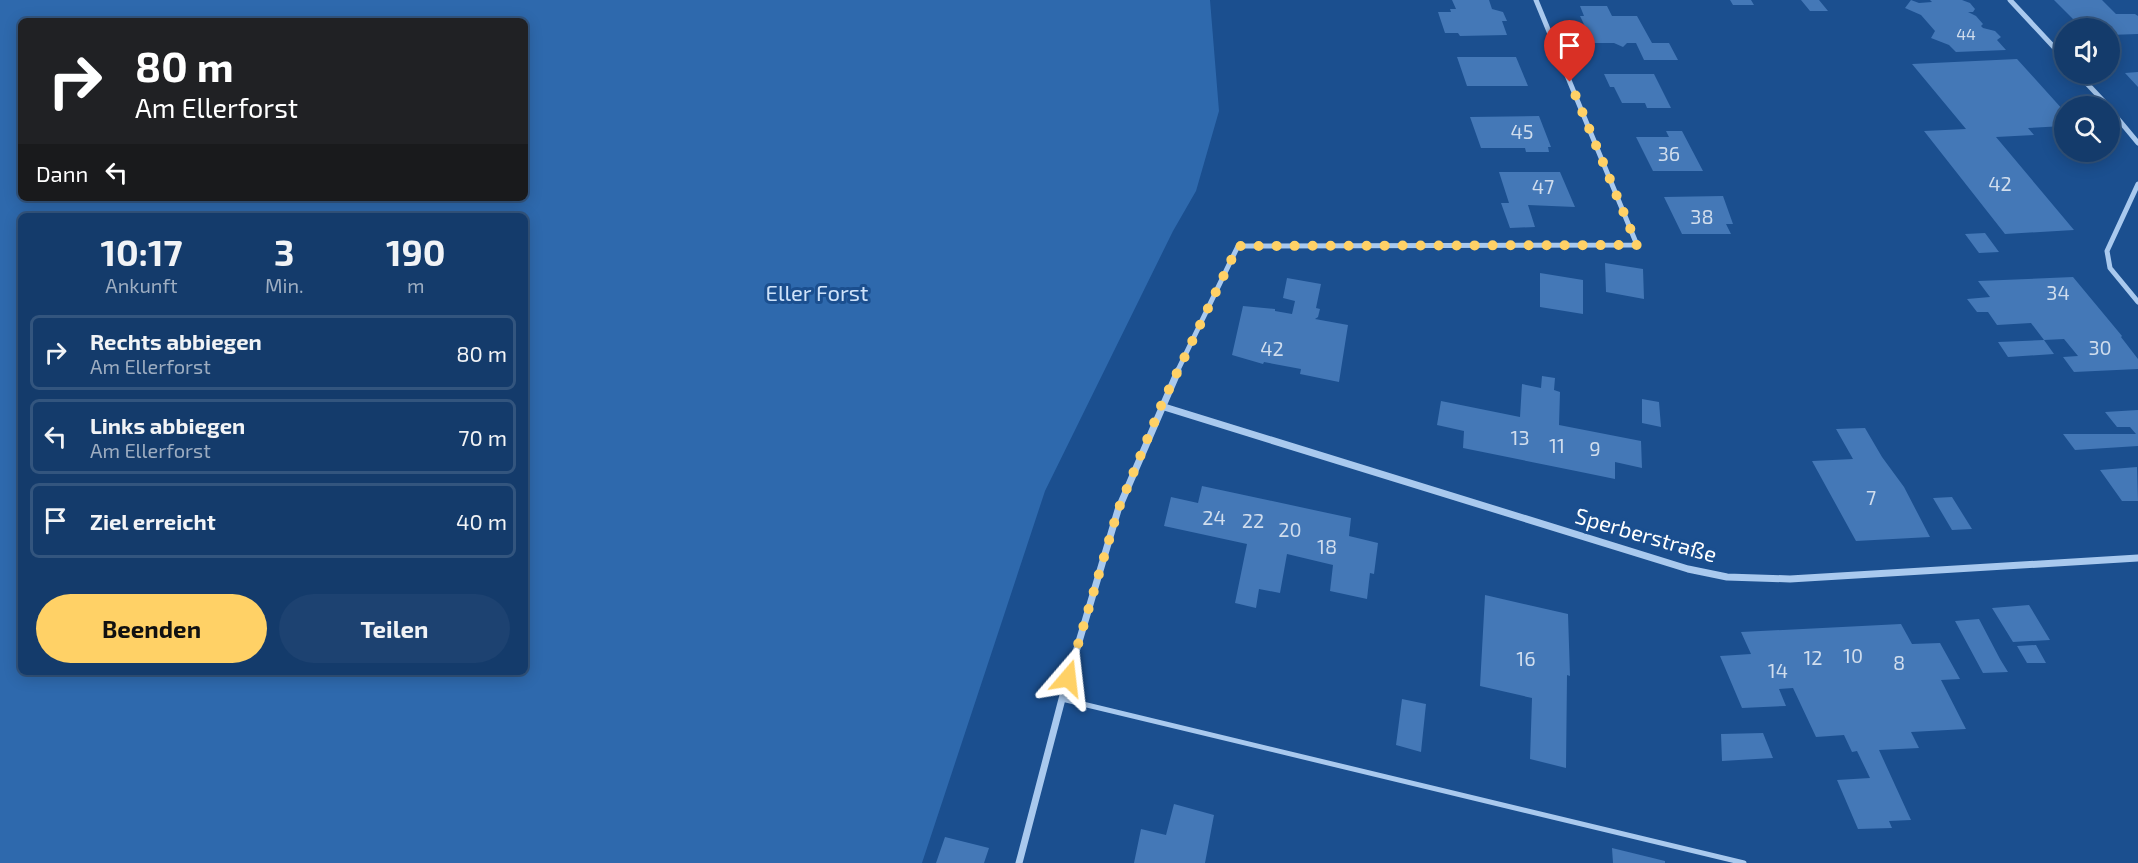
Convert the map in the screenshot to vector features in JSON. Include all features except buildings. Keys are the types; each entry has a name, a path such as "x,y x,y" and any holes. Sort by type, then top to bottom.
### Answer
{"street":[{"path":"1019,863 1062,699 1118,510 1161,406 1238,246 1637,245 1536,0"},
{"path":"2010,0 2054,47"},
{"path":"2087,84 2098,96"},
{"path":"2120,121 2138,143"},
{"path":"2138,184 2107,251 2110,268 2138,302"},
{"name":"Sperberstraße","path":"1161,406 1688,569 1727,578 1790,579 2138,558"}],"lane":[{"path":"1062,699 1744,863"}],"green space":[{"name":"Eller Forst","path":"0,0 1210,0 1219,111 1196,191 1173,231 1045,491 922,863 0,863"}],"route":[{"path":"1068,678 1118,510 1161,406 1238,246 1637,245 1570,82"}]}
